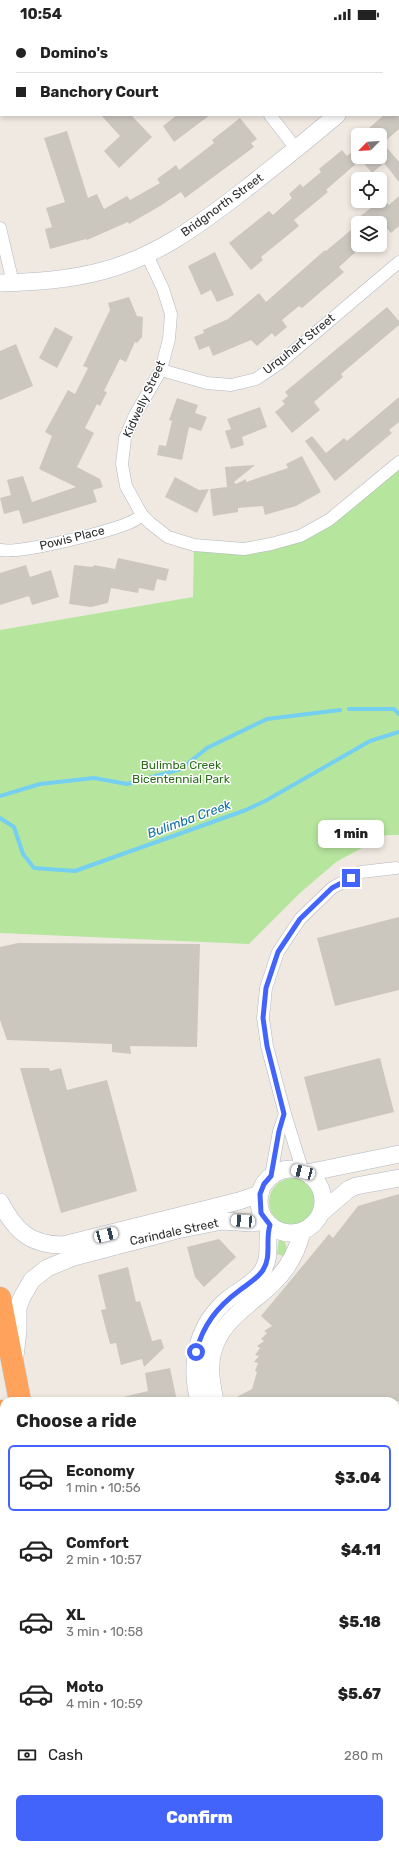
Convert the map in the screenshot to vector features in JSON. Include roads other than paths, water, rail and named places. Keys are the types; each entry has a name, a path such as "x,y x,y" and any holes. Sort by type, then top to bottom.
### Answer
{"highway":[{"path":"0,1298 14,1362 19,1397"}],"street":[{"path":"271,116 296,150"},
{"name":"Bridgnorth Street","path":"7,283 68,279 103,271 147,255 197,227 296,150 336,116"},
{"path":"0,228 7,283"},
{"name":"Kidwelly Street","path":"147,255 163,289 171,314 169,339 160,370 135,415 125,438 122,464 126,486 142,515 168,537 194,545 244,549 271,544 300,536 329,520 399,462"},
{"name":"Urquhart Street","path":"160,370 207,383 231,385 256,379 281,362 399,262"},
{"name":"Powis Place","path":"0,550 25,549 77,538 129,523 142,515"},
{"path":"322,1213 323,1205 321,1189 305,1172 294,1146 292,1133 284,1114 267,1046 263,1018 266,988 278,952 300,919 332,888 361,872 396,868"},
{"path":"271,1176 279,1131 284,1114"},
{"path":"399,1154 305,1172 287,1170 271,1176 264,1184 260,1194 261,1213 268,1223 285,1233 302,1232 312,1226 322,1213 349,1189 356,1186 399,1178"},
{"name":"Carindale Street","path":"0,1202 14,1226 24,1234 44,1243 63,1245 197,1210 239,1201 260,1194"},
{"name":"Carindale Street","path":"14,1362 18,1331 18,1308 22,1297 32,1280 47,1268 74,1257 177,1230 222,1222 268,1223"},
{"path":"198,1397 194,1372 199,1339 219,1308 256,1279 263,1271 268,1256 268,1223"},
{"path":"215,1397 210,1366 215,1344 230,1320 268,1288 283,1273 298,1250 302,1232"}],"waterway":[{"path":"349,709 394,709 399,714"},
{"path":"0,796 40,784 94,778 127,784 181,769 207,748 267,719 340,710"},
{"name":"Bulimba Creek","path":"0,818 14,827 23,854 34,868 75,871 246,810 267,800 370,741 399,732"}],"park label":[{"name":"Bulimba Creek Bicentennial Park","path":"181,772"}]}
